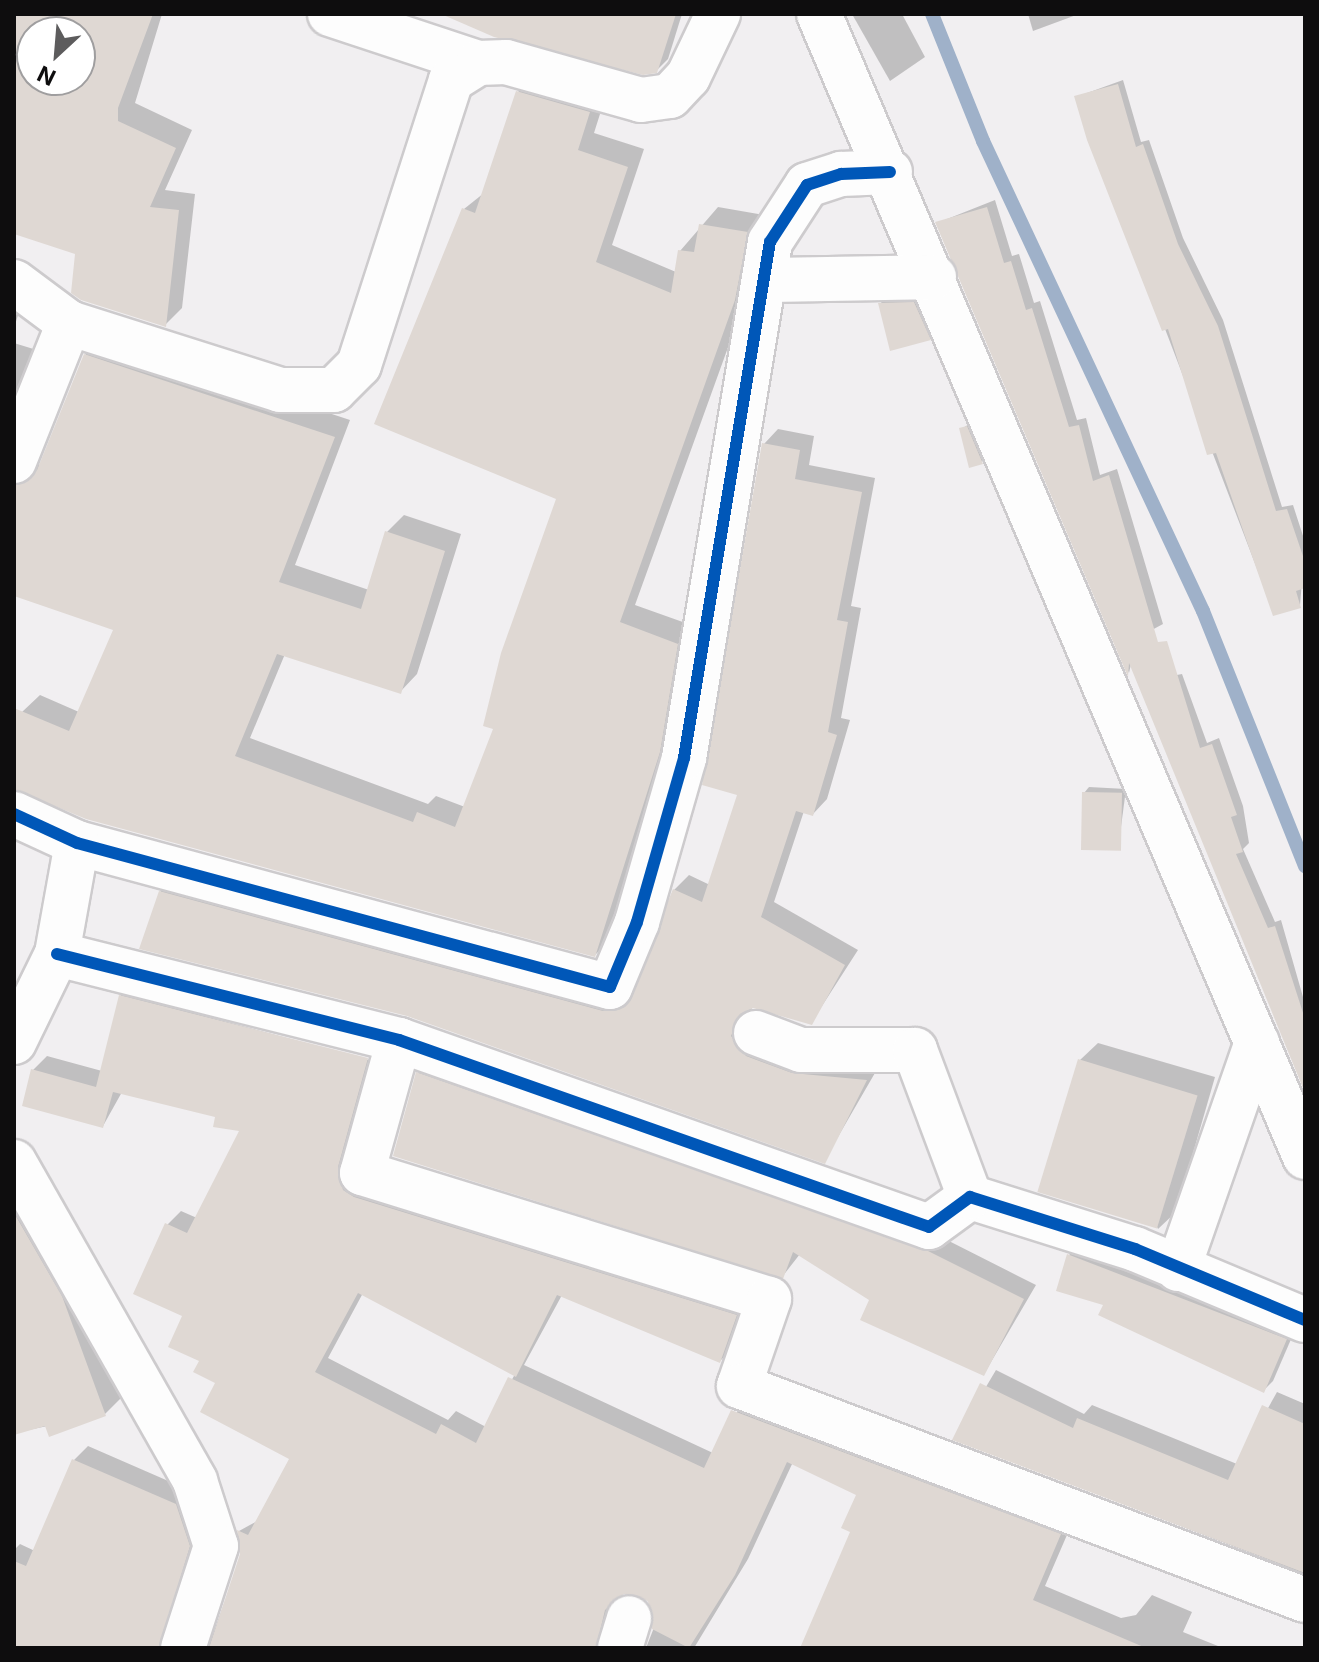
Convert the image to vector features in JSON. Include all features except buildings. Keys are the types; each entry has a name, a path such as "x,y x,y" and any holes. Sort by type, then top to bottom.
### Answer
{"street":[{"path":"330,14 478,63 506,62 641,100 670,96 688,77 718,14"},
{"path":"819,14 890,172 1305,1157"},
{"path":"14,282 69,323 280,390 334,390 359,365 433,121 451,80 478,63"},
{"path":"14,814 77,843 610,987 637,922 684,758 770,242 807,185 841,174 890,172"},
{"path":"764,280 934,277"},
{"path":"14,461 69,323"},
{"path":"14,1042 57,954 77,843"},
{"path":"57,954 399,1040 929,1227 970,1197"},
{"path":"756,1033 801,1050 915,1050 970,1197"},
{"path":"399,1040 362,1173 769,1299 739,1386 1305,1600"},
{"path":"1178,1269 1257,1042"},
{"path":"14,1162 195,1481 216,1546 183,1648"},
{"path":"970,1197 1178,1269 1305,1320"}],"waterway":[{"path":"932,14 983,141 1203,611 1305,866"}],"cycle path":[{"path":"14,814 77,843 610,987 637,922 684,758 770,242 807,185 841,174 890,172"},
{"path":"57,954 399,1040 929,1227 970,1197 1135,1249 1305,1320"}]}
